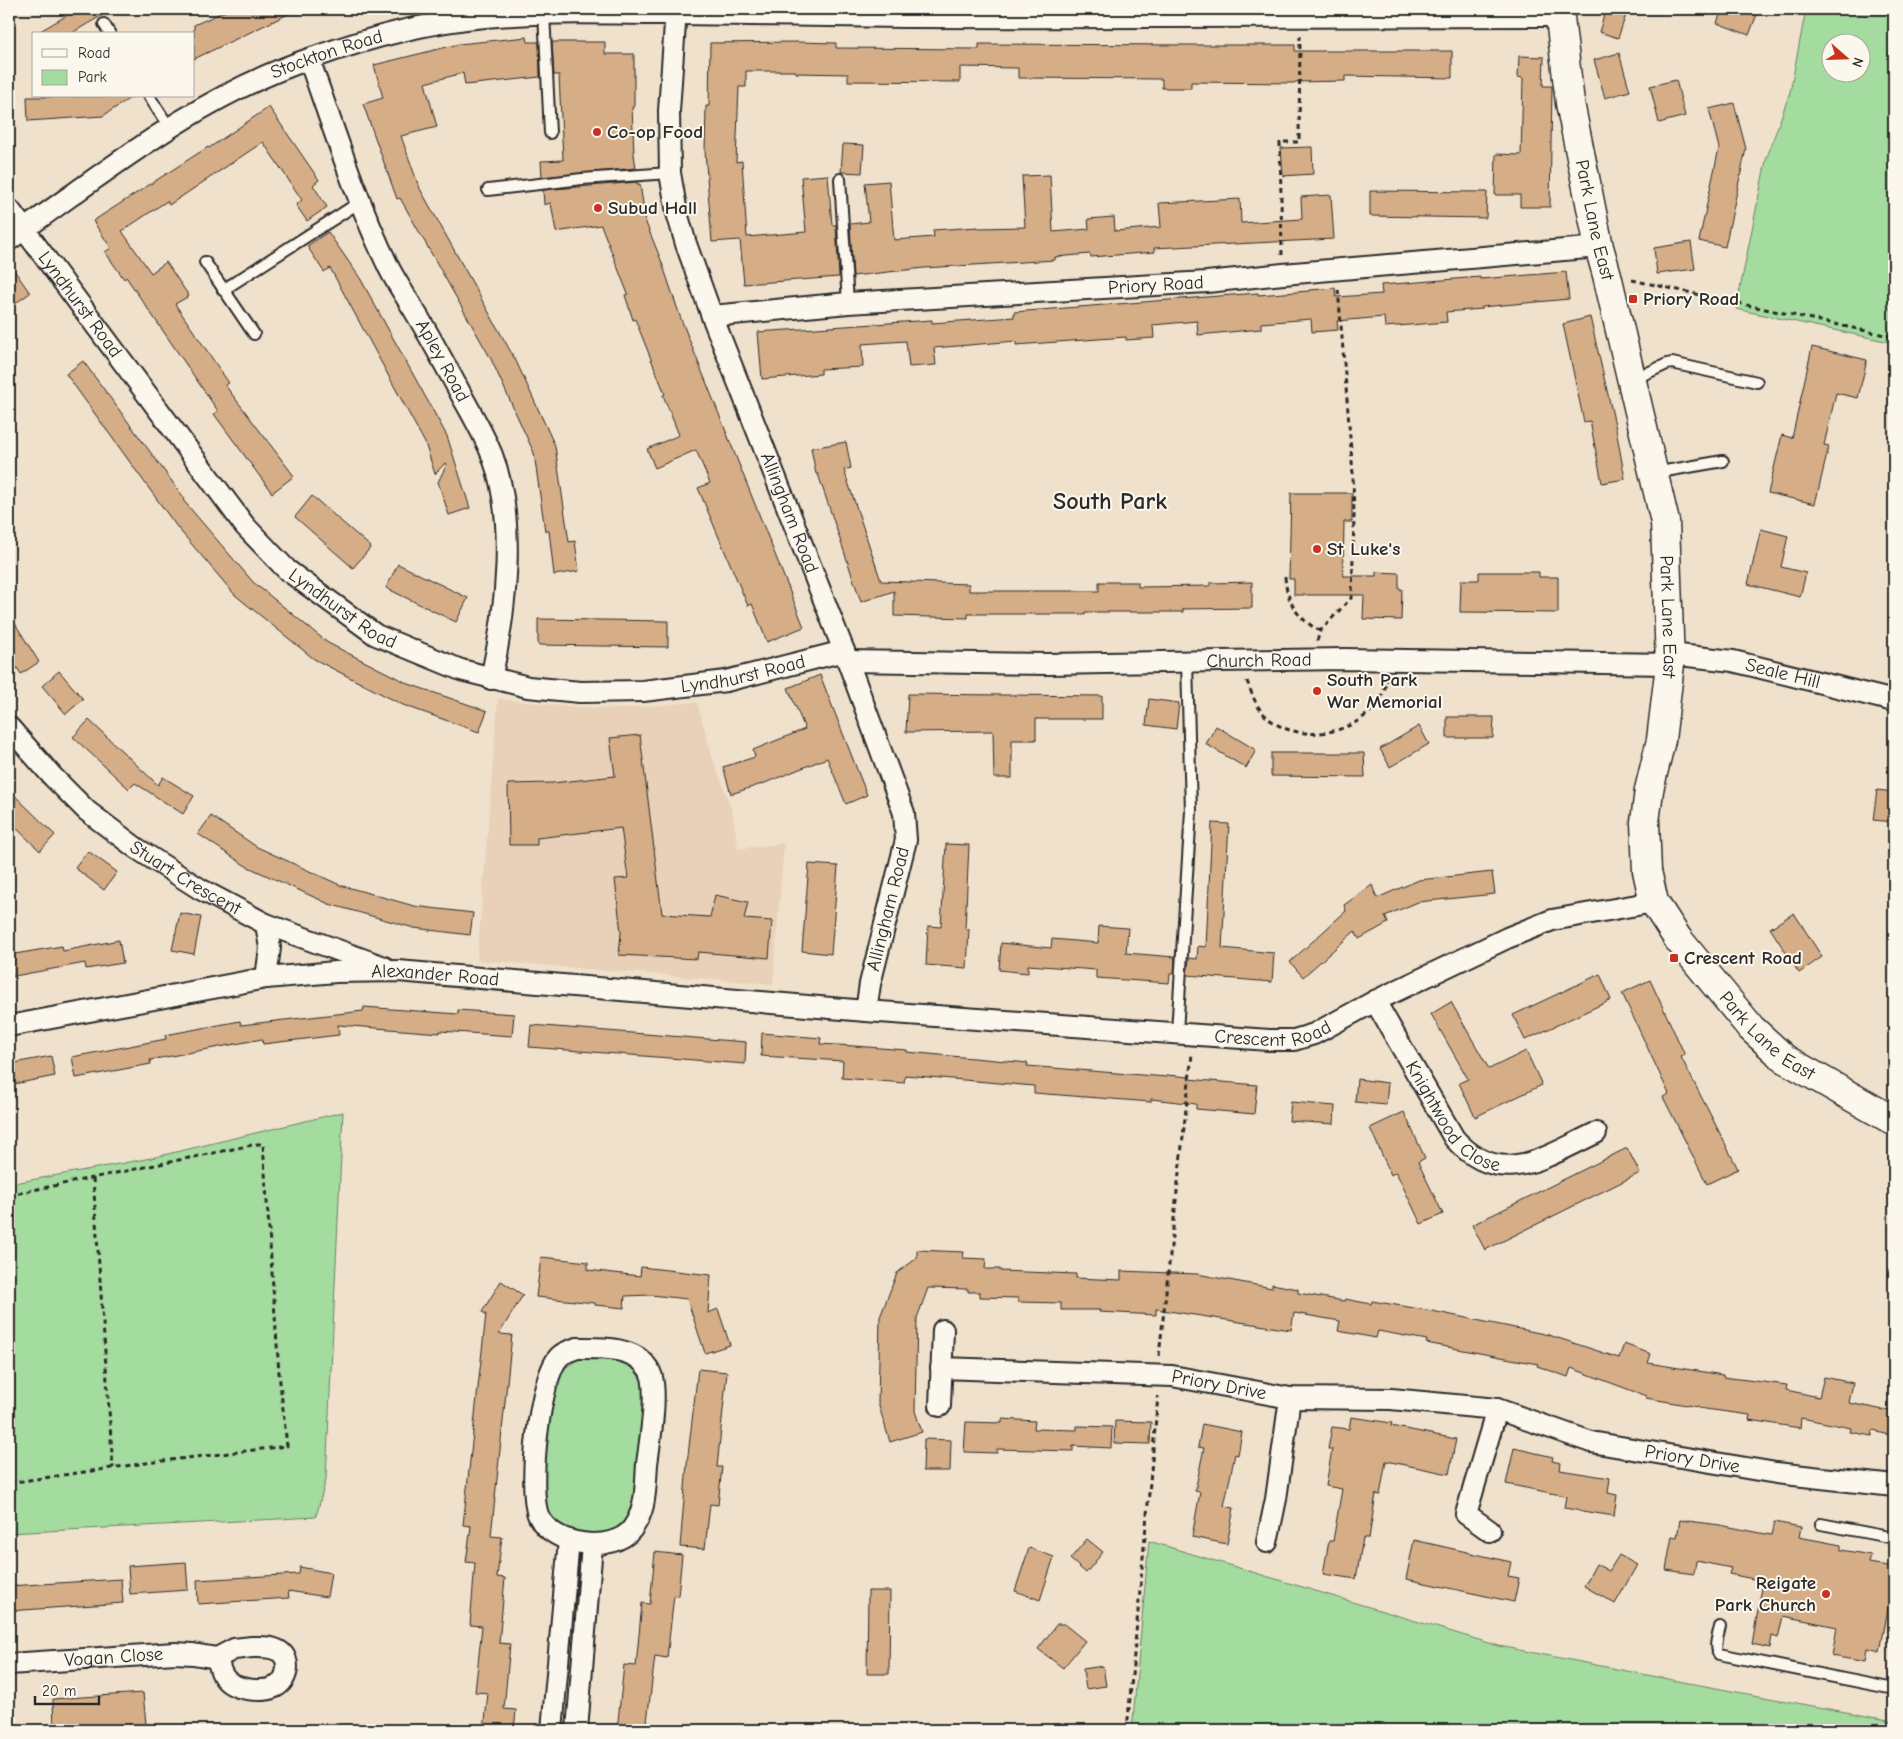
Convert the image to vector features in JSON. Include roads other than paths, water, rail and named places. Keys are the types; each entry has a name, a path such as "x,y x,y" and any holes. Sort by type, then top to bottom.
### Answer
{"street":[{"name":"Allingham Road","path":"675,12 669,111 670,173 677,213 712,316 846,656 904,813 906,840 870,984 866,1011"},
{"name":"Stockton Road","path":"16,235 169,127 232,91 309,59 379,36 482,13 1559,13"},
{"name":"Park Lane East","path":"1559,13 1570,103 1599,247 1665,522 1670,659 1661,740 1649,790 1645,822 1647,871 1654,902 1678,939 1751,1028 1786,1058 1894,1121"},
{"name":"Apley Road","path":"309,59 360,202 391,271 432,341 474,419 492,454 500,481 506,549 505,591 500,642 491,679"},
{"name":"Lyndhurst Road","path":"9,209 16,235 245,526 287,570 376,635 461,670 491,679 528,687 580,692 644,691 726,681 846,656"},
{"name":"Priory Road","path":"712,316 848,303 1206,282 1599,247"},
{"name":"Church Road","path":"846,656 1048,664 1313,660 1670,659"},
{"name":"Seale Hill","path":"1670,659 1733,661 1894,702"},
{"name":"Stuart Crescent","path":"9,727 54,778 87,811 136,848 200,889 266,924 398,972"},
{"name":"Crescent Road","path":"866,1011 1269,1040 1294,1040 1328,1027 1375,1001 1508,938 1552,920 1654,902"},
{"path":"266,924 270,948 266,978"},
{"name":"Alexander Road","path":"9,1026 266,978 336,972 398,972 866,1011"},
{"name":"Knightwood Close","path":"1375,1001 1454,1138 1465,1151 1481,1160 1494,1164 1520,1166 1533,1163 1596,1133"},
{"path":"940,1406 943,1330"},
{"path":"577,1348 621,1351 634,1356 647,1366 652,1376 652,1409 643,1505 638,1520 630,1531 616,1540 592,1545 569,1540 553,1532 540,1520 535,1507 534,1483 537,1438 545,1387 551,1369 560,1355 577,1348"},
{"name":"Priory Drive","path":"941,1368 1172,1376 1290,1398 1391,1399 1497,1409 1591,1442 1776,1473 1894,1486"},
{"path":"1267,1542 1276,1499 1290,1398"},
{"path":"1490,1531 1457,1517 1497,1409"},
{"path":"552,1730 569,1540"},
{"path":"577,1730 592,1545"},
{"name":"Vogan Close","path":"9,1664 175,1653 217,1658"}],"lane":[{"path":"544,13 550,133"},
{"path":"104,24 109,32"},
{"path":"151,98 169,127"},
{"path":"488,190 582,179 670,173"},
{"path":"840,179 848,303"},
{"path":"224,290 360,202"},
{"path":"204,262 254,334"},
{"path":"1631,380 1672,363 1757,382"},
{"path":"1653,473 1723,461"},
{"path":"1186,1033 1191,811 1187,662"},
{"path":"1821,1524 1894,1538"},
{"path":"1720,1627 1716,1647 1719,1654 1894,1689"}],"place":[{"name":"Co-op Food","path":"597,132"},
{"name":"Subud Hall","path":"598,208"},
{"name":"Priory Road","path":"1633,299"},
{"name":"St Luke's","path":"1317,549"},
{"name":"South Park War Memorial","path":"1317,691"},
{"name":"Crescent Road","path":"1674,958"},
{"name":"Reigate Park Church","path":"1826,1594"}],"district":[{"name":"South Park","path":"1110,501"}]}
